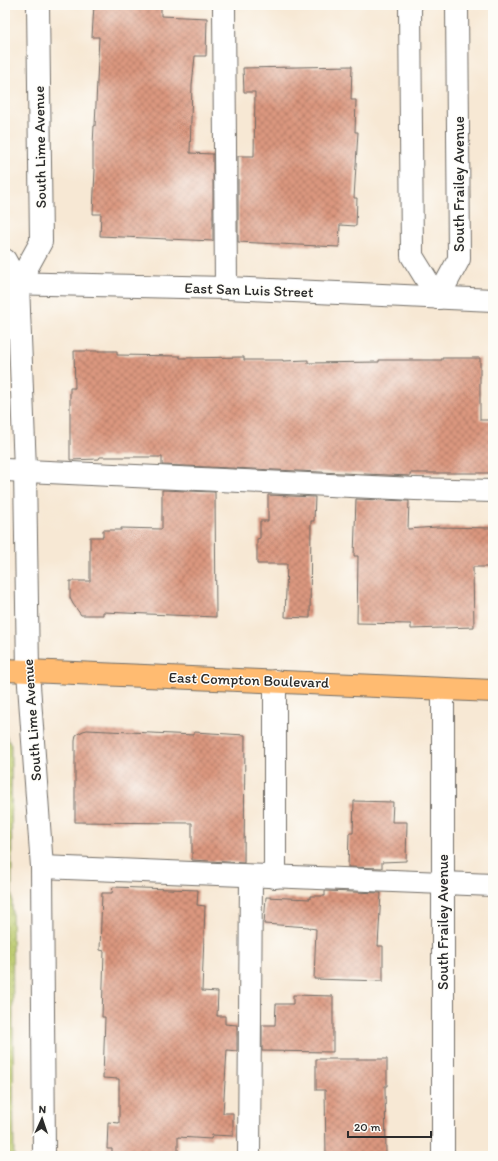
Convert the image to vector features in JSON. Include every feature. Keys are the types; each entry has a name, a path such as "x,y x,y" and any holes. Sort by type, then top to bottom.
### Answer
{"main road":[{"name":"East Compton Boulevard","path":"5,670 493,691"}],"street":[{"name":"South Lime Avenue","path":"12,283 41,242 38,5"},
{"path":"224,5 226,288"},
{"path":"410,5 412,256 438,298"},
{"name":"South Frailey Avenue","path":"438,298 459,258 457,5"},
{"name":"South Lime Avenue","path":"5,260 12,283 15,470 42,867 44,1156"},
{"name":"East San Luis Street","path":"12,283 226,288 493,300"},
{"path":"15,470 415,489 493,491"},
{"path":"275,681 275,877"},
{"name":"South Frailey Avenue","path":"443,689 443,1156"},
{"path":"42,867 493,885"},
{"path":"250,1156 251,876"}],"green space":[{"path":"5,733 11,745 14,1156 5,1156"}],"building":[{"path":"94,5 161,5 161,16 207,18 206,56 195,56 192,85 190,153 213,154 213,241 100,236 101,214 93,214 95,169 93,169 93,145 99,37 92,37"},
{"path":"352,66 351,100 356,100 355,132 358,132 354,198 357,198 356,226 340,225 339,247 238,242 238,156 254,156 255,92 244,92 243,68"},
{"path":"74,351 117,351 117,355 180,356 180,358 244,357 244,360 308,360 308,363 480,358 480,420 493,420 493,473 410,473 410,476 162,465 162,457 100,457 99,459 70,460 70,388 75,388"},
{"path":"162,490 215,492 216,617 103,612 103,615 81,615 70,598 70,581 90,581 90,537 103,537 103,530 121,530 121,528 162,529"},
{"path":"268,495 315,497 314,521 311,521 310,618 285,617 287,564 257,564 257,539 260,538 260,521 268,521"},
{"path":"356,499 409,501 408,529 437,527 493,528 493,567 473,567 474,627 411,629 411,624 357,623 358,556 354,556"},
{"path":"87,730 194,735 194,732 245,735 244,863 192,860 192,823 75,822 75,741 76,735"},
{"path":"354,801 393,802 392,822 407,822 406,861 382,862 382,868 348,867 349,833 353,833"},
{"path":"113,887 198,890 197,905 205,906 202,991 218,992 217,1016 225,1016 225,1024 237,1025 237,1051 227,1050 223,1113 233,1113 233,1136 212,1135 211,1139 178,1137 178,1156 112,1156 112,1149 107,1149 108,1122 119,1123 119,1079 103,1078 105,1017 102,1017 104,951 100,950 102,893 112,893"},
{"path":"325,891 381,893 378,946 383,946 383,981 314,979 316,929 309,927 264,924 266,897 310,899 310,896 325,896"},
{"path":"293,995 333,996 333,1052 262,1051 262,1025 275,1025 276,1004 293,1004"},
{"path":"316,1059 387,1059 387,1086 385,1086 386,1155 326,1156 325,1090 316,1090"}]}
